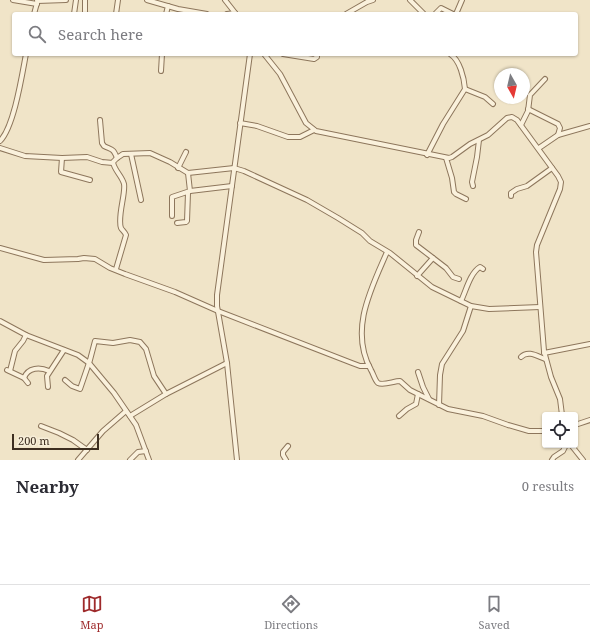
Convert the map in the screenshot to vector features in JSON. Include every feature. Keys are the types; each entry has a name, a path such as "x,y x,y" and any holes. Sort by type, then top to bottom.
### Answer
{"street":[{"path":"13,0 66,0"},
{"path":"74,12 76,0"},
{"path":"85,0 85,12"},
{"path":"116,12 118,0"},
{"path":"149,0 178,9 195,12"},
{"path":"225,0 234,12"},
{"path":"350,12 373,0"},
{"path":"410,0 422,12"},
{"path":"456,12 462,0"},
{"path":"34,12 37,1"},
{"path":"166,12 168,6"},
{"path":"437,12 441,8 450,12"},
{"path":"0,141 7,131 14,112 26,56"},
{"path":"161,71 162,56"},
{"path":"237,460 227,363 216,295 250,56"},
{"path":"266,56 280,74 306,123 314,130 414,150 416,153 452,158 470,144 488,135 510,116 515,118 521,125 561,182 536,248 544,353 550,377 560,398 562,412"},
{"path":"295,56 314,59 317,56"},
{"path":"427,155 443,124 465,89 457,60 453,56"},
{"path":"521,125 526,117 530,95 545,79"},
{"path":"465,89 485,97 492,104"},
{"path":"528,109 558,124 560,128 558,135"},
{"path":"100,120 102,143 104,146 112,148 116,158"},
{"path":"240,123 257,126 288,137 300,137 314,130"},
{"path":"538,148 558,135 590,126"},
{"path":"472,186 479,140"},
{"path":"0,148 25,156 62,158 87,157 113,164"},
{"path":"178,168 186,152"},
{"path":"113,164 116,158 124,154 155,154 188,173 234,168 244,171 307,200 362,233 370,241 388,252 432,287 471,306 489,309 540,307"},
{"path":"131,154 141,200"},
{"path":"62,158 61,172 90,180"},
{"path":"446,158 452,178 454,192 466,199"},
{"path":"113,164 124,185 120,224 126,235 116,269"},
{"path":"511,196 511,193 514,190 527,186 552,168"},
{"path":"177,223 187,221 189,192 188,173"},
{"path":"172,216 172,198 174,196 189,192 232,186"},
{"path":"419,232 416,245 446,268 453,277 459,279"},
{"path":"0,248 44,260 93,258 110,268 176,292 218,311 360,366 369,366"},
{"path":"388,252 371,290 361,327 362,348 378,383 381,384 400,381 410,390 448,409 483,416 529,431 542,432"},
{"path":"417,276 433,258"},
{"path":"461,301 476,270 480,267 483,269"},
{"path":"439,404 442,364 463,331 471,306"},
{"path":"0,321 26,334 81,357 89,363 114,393 136,425 149,460"},
{"path":"26,334 23,341 15,351 9,370 24,378 28,383"},
{"path":"65,380 72,386 80,389 95,341 111,343 125,340 138,340 146,349 154,376 166,394"},
{"path":"544,353 590,344"},
{"path":"48,386 47,376 49,371 64,350"},
{"path":"521,357 524,354 529,353 545,359"},
{"path":"130,416 166,394 227,363"},
{"path":"24,378 25,374 32,369 42,368 49,371"},
{"path":"418,372 422,387 429,400"},
{"path":"399,416 416,404 418,394"},
{"path":"78,460 103,431 126,411"},
{"path":"578,424 590,420"},
{"path":"42,426 73,440 87,450"},
{"path":"286,460 283,452 288,446"},
{"path":"552,460 564,448"},
{"path":"573,448 583,460"},
{"path":"130,460 138,452 146,451"}]}
